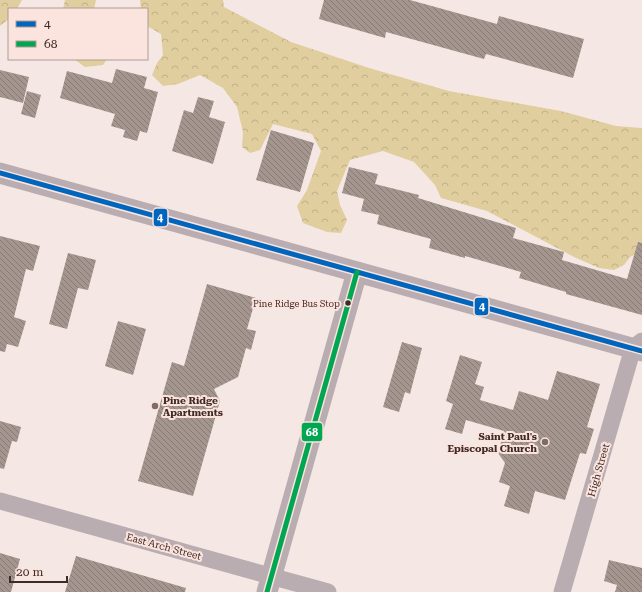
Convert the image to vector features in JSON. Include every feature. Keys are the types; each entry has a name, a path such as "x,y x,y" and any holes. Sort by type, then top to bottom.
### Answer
{"street":[{"path":"0,173 357,272 639,347"},
{"path":"270,584 357,272"},
{"name":"High Street","path":"562,592 639,347"},
{"name":"East Arch Street","path":"0,501 270,584 328,592"}],"green space":[{"path":"0,0 22,0 18,8 8,8 8,20 0,26"},
{"path":"65,0 96,0 94,8 63,8"},
{"path":"140,0 223,0 224,7 291,42 369,68 449,91 561,111 616,126 642,128 642,254 636,254 630,257 624,265 614,270 599,268 574,257 487,211 441,198 435,185 414,162 383,151 350,160 337,191 340,205 347,220 341,233 327,232 303,223 297,206 307,190 321,151 312,134 273,124 260,150 250,153 242,147 243,132 237,107 223,88 200,75 178,84 163,86 152,75 157,63 163,55 161,34 148,27 148,8 141,8"},
{"path":"75,60 106,60 103,65 85,67"}],"building":[{"path":"324,0 410,0 497,24 499,16 584,39 573,78 486,54 484,59 386,32 385,38 319,19"},
{"path":"116,69 147,77 144,88 158,92 147,133 140,131 137,141 123,137 125,130 111,126 115,114 60,98 67,71 112,83"},
{"path":"0,70 29,77 23,103 0,97"},
{"path":"27,91 41,95 35,118 21,114"},
{"path":"198,97 214,101 209,117 225,122 213,164 172,151 184,110 193,113"},
{"path":"271,130 314,143 300,192 256,180"},
{"path":"349,167 378,174 375,184 419,195 418,198 516,228 513,238 564,252 562,260 627,279 638,242 642,243 642,315 566,294 566,292 519,278 521,272 465,256 465,258 429,248 431,239 377,224 379,215 361,211 364,199 342,193"},
{"path":"0,236 40,246 33,271 26,269 14,317 26,321 18,347 7,344 5,352 0,351"},
{"path":"68,253 96,260 88,290 78,288 67,329 49,324"},
{"name":"Pine Ridge Apartments","path":"207,284 256,298 247,329 256,331 251,350 246,348 238,377 214,389 220,401 193,496 138,481 172,362 184,366"},
{"path":"118,321 146,329 133,375 105,366"},
{"path":"402,342 422,348 410,394 405,392 399,412 383,407"},
{"name":"Saint Paul's Episcopal Church","path":"460,355 482,362 475,384 484,387 480,400 513,410 519,391 548,400 557,371 600,384 587,427 594,429 586,454 580,453 565,500 535,491 529,514 504,506 510,486 499,482 505,463 498,453 504,431 466,420 462,434 445,429 453,404 446,401"},
{"path":"0,421 21,427 17,442 12,441 4,469 0,468"},
{"path":"0,553 20,559 11,592 0,592"},
{"path":"76,556 186,588 185,592 65,592"},
{"path":"609,560 642,568 642,592 615,592 617,585 604,581"}],"transit line":[{"name":"4","path":"0,173 642,351"},
{"name":"68","path":"267,592 357,272"}],"place":[{"name":"Pine Ridge Bus Stop","path":"348,303"},
{"name":"Pine Ridge Apartments","path":"155,406"},
{"name":"Saint Paul's Episcopal Church","path":"545,442"}]}
